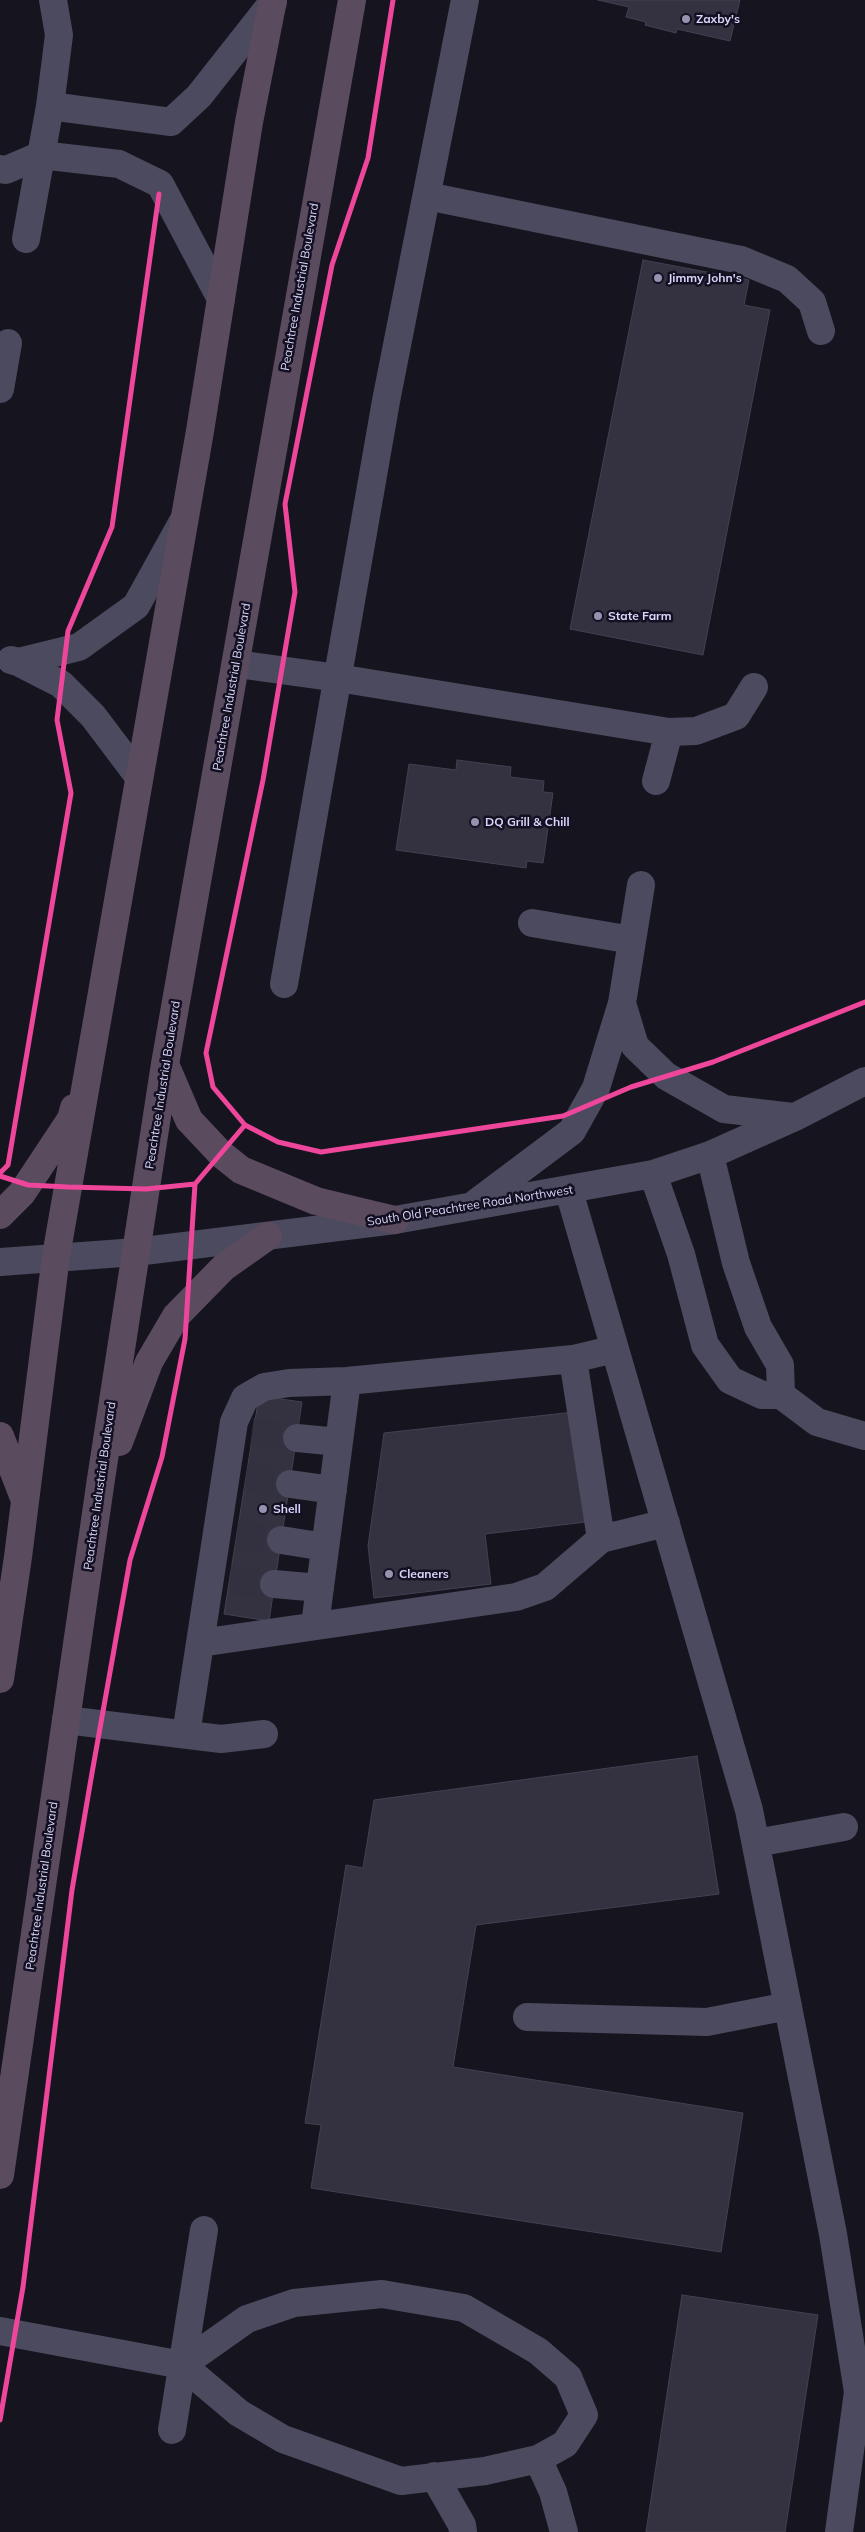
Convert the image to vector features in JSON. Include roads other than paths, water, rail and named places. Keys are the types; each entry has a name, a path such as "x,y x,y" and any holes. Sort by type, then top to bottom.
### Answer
{"highway":[{"name":"Peachtree Industrial Boulevard","path":"0,2175 101,1479 165,1064 237,664 306,249 352,0"},
{"path":"0,1680 25,1503 56,1256 184,519 249,122 273,1"},
{"path":"165,1064 189,1120 221,1154 241,1170 316,1201 396,1220"},
{"path":"0,1215 22,1193 70,1119 88,1069"},
{"path":"101,1479 110,1466 148,1362 176,1316 224,1268 268,1236"},
{"path":"0,1436 25,1503"}],"street":[{"path":"26,239 50,106 59,35 53,0"},
{"path":"284,984 386,401 465,0"},
{"path":"50,106 171,122 199,96 273,1"},
{"path":"3,170 41,155 119,164 160,184 221,298"},
{"path":"427,196 615,236 741,260 787,279 812,302 821,331"},
{"path":"0,389 8,343"},
{"path":"9,660 79,647 136,606 184,519"},
{"path":"9,660 62,684 93,716 139,777"},
{"path":"237,664 338,678 669,732 696,731 736,716 754,687"},
{"path":"656,781 669,732"},
{"path":"470,1207 572,1131 596,1088 622,1003 641,885"},
{"path":"532,923 632,940"},
{"path":"622,1003 635,1046 666,1076 724,1109 795,1117"},
{"name":"South Old Peachtree Road Northwest","path":"0,1262 56,1256 136,1252 396,1220 569,1191 653,1174 710,1154 795,1117 865,1082"},
{"path":"710,1154 736,1263 758,1327 780,1365 781,1395"},
{"path":"653,1174 681,1254 705,1345 730,1380 762,1395 781,1395 817,1422 865,1436"},
{"path":"569,1191 749,1810 756,1843 833,2234 858,2392 839,2532"},
{"path":"186,1734 200,1643 220,1578 236,1477 242,1431 234,1422 245,1398 264,1387 289,1383 347,1381 573,1359 615,1349"},
{"path":"573,1359 601,1539"},
{"path":"316,1625 347,1381"},
{"path":"297,1438 339,1442"},
{"path":"290,1484 333,1490"},
{"path":"200,1643 516,1597 545,1587 601,1539 666,1523"},
{"path":"281,1540 325,1547"},
{"path":"274,1584 320,1588"},
{"path":"66,1720 221,1739 264,1734"},
{"path":"756,1843 844,1827"},
{"path":"527,2017 707,2022 788,2006"},
{"path":"172,2430 204,2230"},
{"path":"0,2330 182,2366 239,2413 283,2440 401,2480 485,2471 538,2459 564,2444 584,2414 568,2377 538,2351 464,2308 382,2294 294,2303 247,2319 182,2366"},
{"path":"538,2459 553,2492 564,2532"},
{"path":"434,2476 462,2525 463,2532"}],"tunnel":[{"path":"252,1432 297,1438"},
{"path":"246,1478 290,1484"},
{"path":"237,1534 281,1540"},
{"path":"230,1580 274,1584"}],"place":[{"name":"Zaxby's","path":"686,19"},
{"name":"Jimmy John's","path":"658,278"},
{"name":"State Farm","path":"598,616"},
{"name":"DQ Grill & Chill","path":"475,822"},
{"name":"Shell","path":"263,1509"},
{"name":"Cleaners","path":"389,1574"}]}
